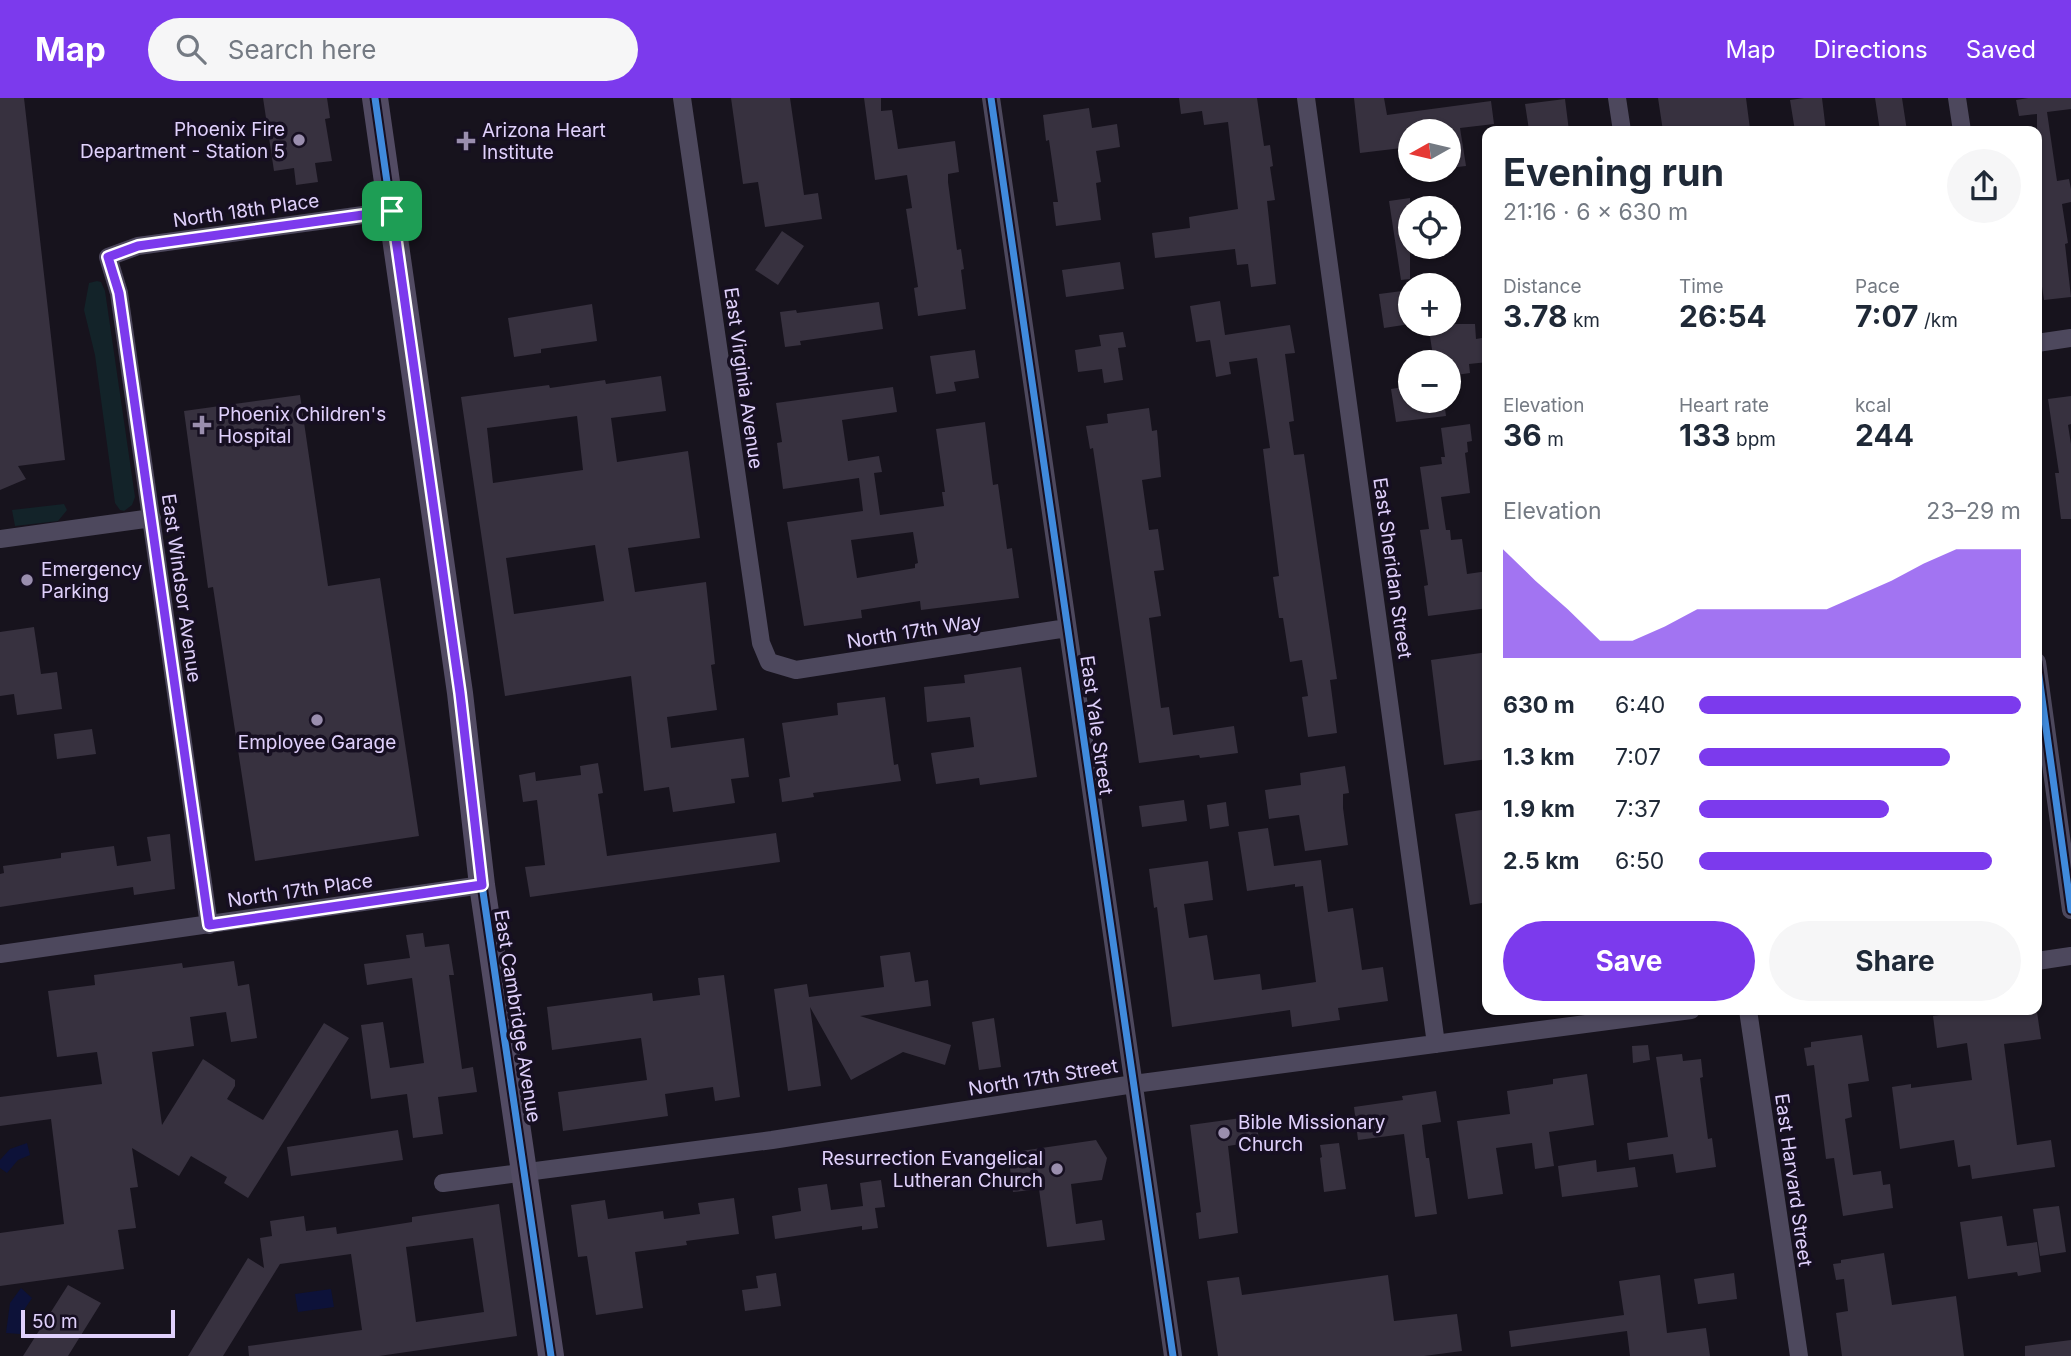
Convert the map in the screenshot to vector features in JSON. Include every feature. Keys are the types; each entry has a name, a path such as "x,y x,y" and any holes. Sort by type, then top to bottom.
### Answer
{"street":[{"name":"East Cambridge Avenue","path":"375,98 460,693 482,885 551,1356"},
{"name":"East Virginia Avenue","path":"682,98 759,629 769,662"},
{"name":"East Yale Street","path":"991,98 1173,1356"},
{"name":"East Sheridan Street","path":"1306,98 1436,1044"},
{"path":"1617,98 1621,126"},
{"path":"1957,98 1961,126"},
{"name":"North 18th Place","path":"108,257 138,246 392,211"},
{"name":"East Windsor Avenue","path":"108,257 119,293 209,925"},
{"path":"2042,341 2071,338"},
{"path":"0,539 152,518"},
{"name":"North 17th Way","path":"769,662 796,670 1068,628"},
{"path":"2042,698 2071,909"},
{"name":"North 17th Place","path":"0,954 482,885"},
{"path":"2042,960 2071,956"},
{"name":"North 17th Street","path":"443,1183 772,1140 1134,1084 1654,1015"},
{"name":"East Harvard Street","path":"1749,1015 1799,1356"}],"shaded area":[{"path":"101,282 105,291 135,497 132,505 124,511 115,503 95,355 84,310 89,283"},
{"path":"64,504 67,510 58,521 15,526 12,510"},
{"path":"27,1143 30,1155 18,1160 7,1173 0,1168 0,1160 10,1149"},
{"path":"21,1288 32,1298 24,1310 20,1334 6,1333 10,1303"},
{"path":"331,1289 334,1307 298,1312 295,1294"}],"building":[{"path":"0,98 24,98 65,460 18,466 26,479 0,490"},
{"name":"Phoenix Fire Department - Station 5","path":"263,98 327,98 330,118 325,119 332,161 315,163 318,182 296,185 294,168 274,171"},
{"path":"731,98 790,98 804,195 818,193 822,219 765,227 758,182 743,184"},
{"path":"864,98 881,98 881,111 892,110 898,149 955,141 959,172 948,174 948,182 957,250 961,249 964,269 961,270 966,309 918,316 914,288 918,287 906,209 912,208 907,175 875,180"},
{"path":"1179,98 1257,98 1264,146 1270,145 1273,166 1270,167 1275,200 1267,201 1276,284 1251,287 1248,264 1237,265 1235,249 1155,258 1152,233 1190,228 1189,217 1238,209 1228,122 1204,125 1202,111 1181,114"},
{"path":"1354,98 1384,98 1387,115 1491,101 1494,124 1461,128 1461,119 1398,119 1398,148 1360,153"},
{"path":"1658,98 1746,98 1750,126 1662,126"},
{"path":"1822,98 1825,126 1794,126 1790,100"},
{"path":"1875,98 1902,98 1906,126 1879,126"},
{"path":"2071,98 2071,109 2047,112 2057,181 2069,179 2071,189 2071,202 2062,204 2068,243 2065,244 2071,297 2044,300 2042,126 2037,126 2037,114 2019,116 2016,100"},
{"path":"1565,99 1568,126 1528,126 1525,104"},
{"path":"1089,108 1092,128 1117,124 1120,147 1096,151 1101,182 1096,183 1101,220 1056,226 1053,202 1058,202 1043,115"},
{"path":"1461,134 1466,166 1461,167"},
{"path":"1398,200 1398,259 1410,259 1410,273 1400,273 1389,201"},
{"path":"782,231 804,246 778,285 755,270"},
{"path":"1120,262 1124,289 1066,297 1062,270"},
{"path":"1398,292 1398,326 1384,328 1379,294"},
{"path":"1220,301 1225,335 1290,325 1295,353 1285,354 1294,421 1289,422 1294,455 1304,454 1337,679 1330,680 1337,733 1308,737 1302,697 1308,696 1302,660 1290,662 1283,618 1279,618 1273,577 1279,576 1263,449 1270,448 1257,358 1229,362 1231,374 1216,377 1210,340 1196,342 1190,306"},
{"path":"879,302 883,329 800,341 801,345 785,347 780,312 796,310 797,313"},
{"path":"592,304 597,341 541,349 541,353 514,357 508,318"},
{"path":"1461,324 1475,324 1476,339 1482,338 1482,363 1469,364 1470,373 1461,374 1461,350 1432,350 1430,336 1461,336"},
{"path":"1123,332 1126,347 1118,348 1123,380 1104,383 1102,369 1078,372 1075,350 1101,346 1099,335"},
{"path":"975,350 979,378 954,382 956,391 936,394 930,356"},
{"path":"661,376 666,411 611,418 617,462 688,451 700,538 628,548 635,592 706,582 715,664 711,665 717,710 667,717 671,748 744,738 749,777 731,779 735,803 673,812 669,787 644,791 631,676 505,696 461,397 549,385 550,388 605,380 606,384","holes":["577,416 583,470 493,483 487,428","595,545 604,601 514,614 506,558"]},
{"path":"893,387 897,412 842,420 848,461 879,456 882,472 874,473 880,515 944,506 942,492 945,492 936,429 985,422 993,485 998,484 1007,549 1012,548 1019,598 921,610 920,601 861,610 862,618 804,626 787,522 863,511 859,478 783,489 777,443 782,442 776,403","holes":["913,532 918,563 915,568 857,578 851,540"]},
{"path":"1398,388 1398,413 1446,413 1446,416 1396,422 1391,389"},
{"name":"Employee Garage","path":"300,395 328,586 380,578 419,836 255,861 213,587 208,588 184,411"},
{"path":"2071,396 2071,424 2068,425 2071,444 2071,519 2061,519 2055,473 2059,473 2048,399"},
{"path":"1149,408 1152,431 1157,430 1161,477 1142,480 1149,530 1158,529 1164,570 1154,571 1161,616 1149,618 1161,708 1169,707 1173,735 1234,726 1238,753 1139,763 1093,448 1090,449 1086,426 1108,423 1107,414"},
{"path":"1470,424 1472,441 1467,442 1468,452 1465,453 1470,493 1441,497 1446,530 1450,530 1451,540 1462,539 1467,574 1482,572 1482,609 1428,616 1424,586 1428,585 1420,530 1429,529 1420,467 1442,464 1441,457 1445,457 1441,428"},
{"path":"34,627 41,674 57,672 62,709 17,715 14,694 0,696 0,632"},
{"path":"1482,653 1482,760 1444,765 1431,660"},
{"path":"1021,667 1037,777 980,785 979,778 936,784 931,753 974,747 970,717 927,722 924,687 965,683 964,675"},
{"path":"885,697 894,765 898,764 901,781 813,793 814,797 782,802 779,779 790,777 782,723 838,715 837,703"},
{"path":"92,729 96,754 57,759 54,734"},
{"path":"598,763 603,793 598,794 607,856 776,833 780,862 530,897 525,867 545,865 537,800 523,802 519,775 535,772 536,781 581,775 580,766"},
{"path":"1345,766 1349,793 1343,794 1343,808 1348,845 1305,851 1299,815 1269,819 1265,790 1301,785 1300,773"},
{"path":"1184,800 1187,821 1142,827 1139,806"},
{"path":"1226,802 1229,826 1210,829 1207,805"},
{"path":"1482,810 1482,903 1470,905 1455,814"},
{"path":"1268,828 1274,866 1321,860 1328,912 1353,908 1362,970 1383,967 1388,1001 1338,1008 1340,1020 1292,1027 1290,1010 1172,1027 1157,907 1154,908 1149,869 1208,861 1213,900 1184,904 1189,938 1207,935 1214,980 1260,974 1262,990 1316,982 1303,886 1295,887 1295,884 1247,891 1238,832"},
{"path":"170,834 175,889 134,895 133,887 0,907 0,874 4,873 3,866 61,858 61,853 114,846 117,866 151,861 147,837"},
{"path":"423,933 425,947 449,944 454,975 449,975 462,1069 473,1067 477,1092 438,1097 443,1134 413,1138 407,1094 371,1099 361,1025 383,1022 390,1068 424,1063 412,978 367,985 364,964 410,958 406,935"},
{"path":"910,952 915,982 928,980 931,1006 860,1016 951,1045 945,1065 903,1052 851,1080 810,1007 821,1086 788,1091 774,989 807,984 809,997 884,987 880,956"},
{"path":"234,961 238,986 249,984 257,1038 231,1042 226,1012 190,1017 194,1046 152,1052 162,1125 203,1059 235,1080 235,1086 227,1099 263,1120 324,1023 349,1038 248,1198 224,1183 227,1177 191,1156 179,1176 132,1148 138,1187 130,1188 136,1228 118,1230 124,1269 0,1286 0,1233 64,1224 51,1119 0,1126 0,1097 102,1084 97,1052 57,1057 48,991 95,985 94,975 182,963 183,968"},
{"path":"724,975 740,1097 715,1101 713,1087 665,1094 668,1116 563,1131 558,1092 647,1080 641,1038 552,1050 547,1007 652,993 653,1001 700,995 698,978"},
{"path":"2037,1015 2041,1039 2004,1044 2017,1145 2051,1140 2055,1167 1972,1179 1970,1165 1958,1167 1954,1140 1900,1149 1892,1087 1911,1084 1911,1088 1972,1080 1967,1043 1937,1048 1933,1016"},
{"path":"994,1018 1001,1067 979,1070 972,1022"},
{"path":"1862,1035 1869,1081 1848,1084 1852,1117 1845,1119 1853,1175 1881,1171 1883,1185 1890,1184 1893,1208 1843,1216 1834,1158 1826,1159 1814,1065 1807,1066 1804,1048 1811,1047 1811,1042"},
{"path":"1648,1045 1650,1060 1633,1063 1632,1046"},
{"path":"1682,1054 1683,1061 1701,1059 1703,1077 1700,1078 1708,1139 1712,1138 1716,1167 1676,1173 1673,1154 1629,1160 1627,1143 1668,1137 1656,1057"},
{"path":"1587,1074 1594,1125 1549,1132 1554,1166 1535,1169 1532,1143 1496,1148 1503,1194 1468,1199 1457,1121 1510,1114 1507,1091 1553,1084 1553,1079"},
{"path":"1436,1091 1441,1122 1422,1125 1437,1214 1415,1217 1404,1134 1358,1140 1354,1107 1403,1100 1402,1096"},
{"path":"1256,1116 1259,1141 1228,1146 1238,1233 1199,1239 1196,1213 1201,1212 1190,1125"},
{"path":"398,1130 403,1160 291,1176 287,1147"},
{"name":"Resurrection Evangelical Lutheran Church","path":"1096,1140 1107,1158 1102,1180 1071,1184 1076,1224 1102,1220 1105,1240 1047,1247 1039,1189 1013,1192 1008,1153"},
{"path":"1339,1143 1346,1189 1324,1192 1320,1145"},
{"path":"1596,1160 1597,1172 1635,1167 1638,1187 1562,1197 1558,1166"},
{"path":"881,1180 885,1207 875,1208 878,1228 862,1230 862,1226 775,1239 772,1216 801,1211 798,1188 827,1184 831,1210 863,1206 860,1183"},
{"path":"734,1198 739,1234 686,1241 687,1245 635,1252 643,1308 596,1315 587,1256 578,1257 571,1205 605,1200 608,1219 663,1211 664,1219 700,1214 698,1203"},
{"path":"499,1204 517,1336 379,1356 249,1356 248,1346 362,1330 351,1254 280,1264 223,1356 188,1356 248,1258 264,1268 260,1238 272,1236 270,1221 304,1216 306,1231 336,1227 337,1234 412,1222 412,1217","holes":["473,1238 484,1312 416,1322 406,1247"]},
{"path":"2059,1206 2066,1252 2040,1256 2033,1209"},
{"path":"2002,1216 2007,1246 2037,1242 2041,1272 2018,1276 2017,1272 1968,1279 1960,1222"},
{"path":"1884,1253 1892,1305 1956,1296 1964,1356 1842,1356 1836,1313 1848,1311 1844,1279 1836,1280 1833,1264 1841,1263 1841,1260"},
{"path":"776,1273 781,1306 745,1311 742,1290 758,1288 756,1276"},
{"path":"1734,1273 1737,1299 1698,1304 1694,1279"},
{"path":"1388,1275 1394,1321 1457,1314 1462,1351 1424,1356 1218,1356 1207,1281 1239,1277 1242,1295"},
{"path":"1660,1275 1667,1333 1706,1328 1710,1356 1630,1356 1627,1331 1511,1347 1509,1331 1624,1315 1619,1281"},
{"path":"68,1285 101,1303 68,1356 23,1356"},
{"path":"2071,1340 2071,1356 2025,1356 2025,1346"}],"cycle path":[{"path":"375,98 460,693 482,885 551,1356"},
{"path":"991,98 1173,1356"},
{"path":"2042,698 2071,910"}],"place":[{"name":"Phoenix Fire Department - Station 5","path":"299,140"},
{"name":"Arizona Heart Institute","path":"466,141"},
{"name":"Phoenix Children's Hospital","path":"202,425"},
{"name":"Emergency Parking","path":"27,580"},
{"name":"Employee Garage","path":"317,720"},
{"name":"Bible Missionary Church","path":"1224,1133"},
{"name":"Resurrection Evangelical Lutheran Church","path":"1057,1169"}],"route":[{"path":"392,211 460,693 482,885 209,925 119,293 108,257 138,246 392,211"}]}
